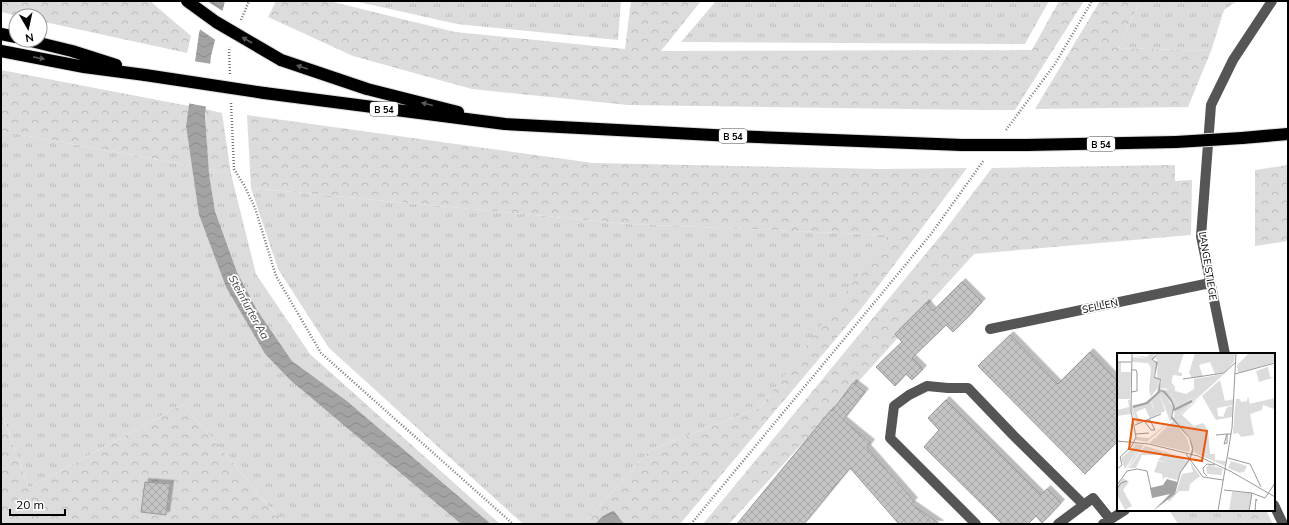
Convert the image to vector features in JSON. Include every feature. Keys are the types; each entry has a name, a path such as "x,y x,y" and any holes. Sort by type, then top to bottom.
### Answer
{"highway":[{"path":"187,1 216,22 281,60 367,89 505,124"},
{"name":"B 54","path":"48,45 72,51 145,75"},
{"name":"B 54","path":"1,51 84,66 264,93 505,124 732,136 962,145 1176,142 1288,134"}],"street":[{"name":"LANGE STIEGE","path":"1225,353 1201,236 1211,105 1233,60 1272,1"},
{"name":"SELLEN","path":"990,329 1210,283"},
{"path":"976,524 890,438 894,406 908,395 927,386 968,388 1084,505"},
{"path":"1058,524 1093,498 1107,522 1124,511"},
{"path":"1275,507 1283,524"}],"path":[{"path":"240,22 249,1"},
{"path":"1005,132 1054,64 1092,1"},
{"path":"230,74 229,51 232,44"},
{"path":"230,98 234,169 244,185 255,208 276,276 321,353 513,524"},
{"path":"691,524 931,234 986,157"}],"green space":[{"path":"1,1 150,1 191,36 187,53 48,23 48,8 8,8 8,14 1,12"},
{"path":"276,1 329,1 455,32 625,49 631,1 701,1 661,51 1032,50 1059,1 1084,1 1015,110 982,110 628,105 472,89 353,56 268,17"},
{"path":"354,1 621,1 618,40 457,24"},
{"path":"716,1 1049,1 1025,44 681,42"},
{"path":"1100,1 1140,1 1119,48 1211,51 1188,107 1035,109"},
{"path":"1140,1 1237,1 1224,10 1211,51 1119,48"},
{"path":"1,70 189,106 186,126 192,166 1,131"},
{"path":"205,109 222,113 231,174 208,169"},
{"path":"247,115 593,163 881,169 967,168 861,309 680,524 583,524 650,450 761,407 888,235 627,224 251,188"},
{"path":"1,131 192,166 199,215 226,286 265,354 290,380 461,524 284,524 183,404 29,488 1,411"},
{"path":"1175,165 1175,181 1192,180 1191,235 974,254 729,524 703,524 942,234 992,168"},
{"path":"1288,165 1288,241 1255,246 1255,170"},
{"path":"208,169 231,174 256,274 310,354 500,524 491,524 347,401 292,361 257,310 237,272 215,211"},
{"path":"251,188 627,224 889,235 761,407 650,450 583,524 523,524 329,348 278,269"},
{"path":"183,404 284,524 1,524 1,411 29,488"},
{"path":"1170,511 1239,511 1245,524 1178,524"},
{"path":"1239,511 1266,511 1273,524 1245,524"}],"water":[{"name":"Steinfurter Aa","path":"209,1 225,1 211,56 205,115 209,174 215,211 237,272 257,310 292,361 347,401 491,524 461,524 290,380 265,354 226,287 199,215 186,126 199,33"},
{"path":"614,511 624,524 596,524 599,519"}],"pier":[{"path":"207,1 224,12 217,41 198,28"},
{"path":"193,61 212,64 208,107 187,103"}],"building":[{"path":"962,282 982,302 953,332 946,325 912,358 923,369 912,380 906,374 895,386 876,367 902,342 895,334 926,303 933,311"},
{"path":"1010,335 1058,384 1090,352 1117,380 1117,442 1085,474 978,366"},
{"path":"853,383 865,392 843,420 871,443 867,448 914,501 911,504 940,524 899,524 850,468 804,524 737,524 831,410 832,411"},
{"path":"946,400 1041,495 1047,489 1061,503 1042,523 1036,516 1028,524 1002,524 924,447 939,430 928,418"},
{"path":"145,482 170,484 166,515 141,512"}]}
